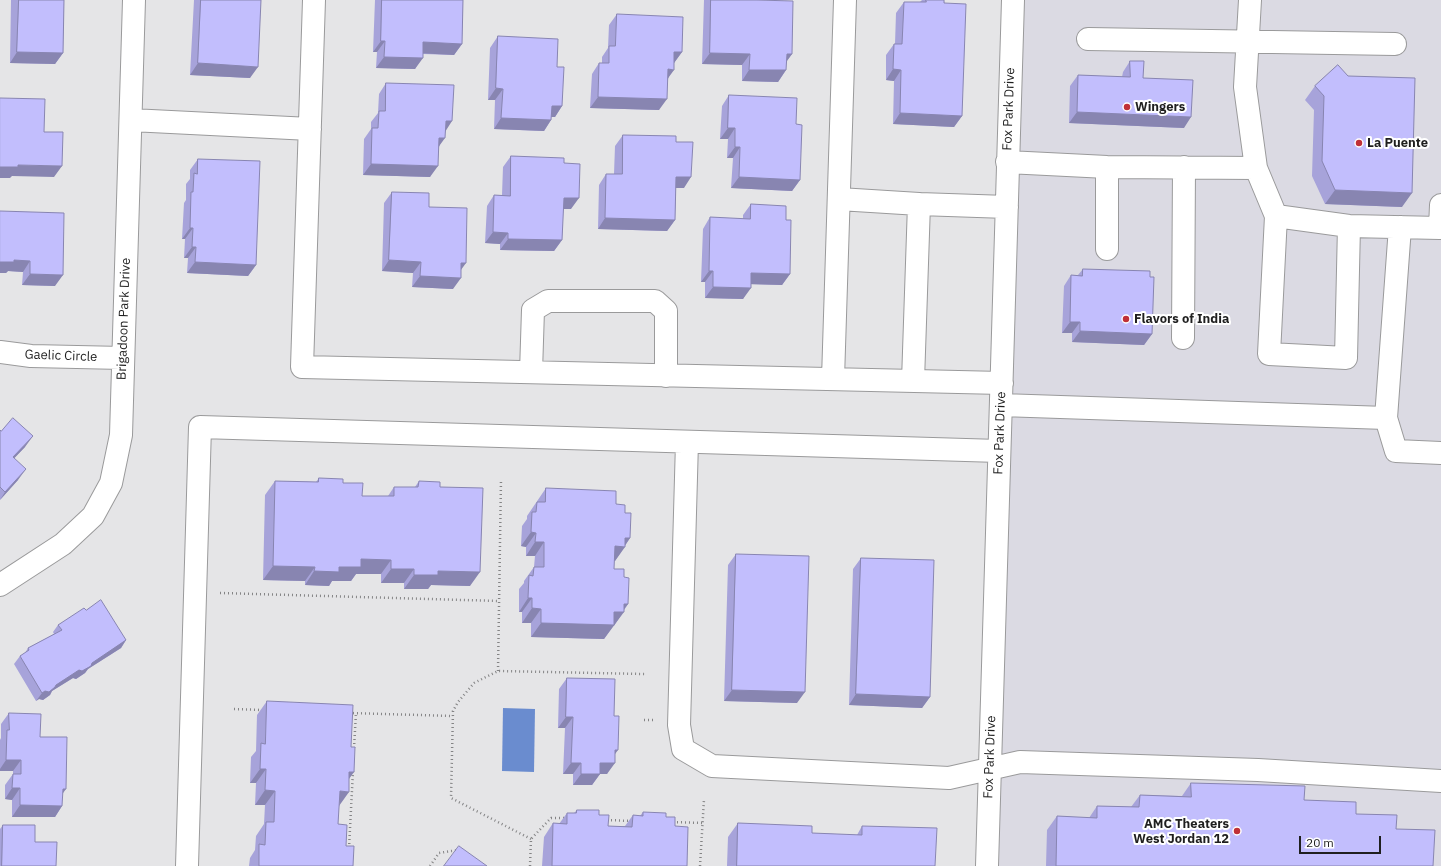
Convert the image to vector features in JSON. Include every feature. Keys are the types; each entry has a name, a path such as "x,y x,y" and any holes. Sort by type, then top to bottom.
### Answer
{"street":[{"name":"Brigadoon Park Drive","path":"0,585 63,544 93,516 111,483 121,435 134,0"},
{"path":"314,0 302,367 1002,383"},
{"path":"833,379 845,0"},
{"name":"Fox Park Drive","path":"987,866 1013,0"},
{"path":"1250,0 1245,87 1256,168 1276,216 1269,354 1346,358 1350,226"},
{"path":"1088,39 1395,44"},
{"path":"131,120 310,129"},
{"path":"1007,162 1107,167 1256,168"},
{"path":"1107,167 1107,249"},
{"path":"1182,338 1184,167"},
{"path":"839,199 919,204 1007,206"},
{"path":"913,381 919,204"},
{"path":"1276,216 1350,226 1440,228 1441,205"},
{"path":"1400,227 1386,418 1396,451 1441,453"},
{"path":"531,372 533,310 548,301 655,301 666,311 666,376"},
{"name":"Gaelic Circle","path":"0,352 31,356 123,358"},
{"path":"1001,404 1386,418"},
{"path":"187,866 200,427 999,451"},
{"path":"687,442 679,725 683,749 712,766 950,778 1020,762 1036,762 1258,770 1441,781"}],"path":[{"path":"498,671 501,480"},
{"path":"237,593 499,601"},
{"path":"531,839 451,798 453,711 458,702 474,683 498,671 645,674"},
{"path":"234,709 264,710"},
{"path":"348,713 453,716"},
{"path":"354,751 356,713"},
{"path":"349,851 353,766"},
{"path":"700,866 704,799"},
{"path":"530,866 531,839 552,818 567,818"},
{"path":"599,820 639,821"},
{"path":"671,822 702,823"},
{"path":"430,866 439,853 463,850"}],"shaded area":[{"path":"1018,0 1441,0 1441,866 988,866"}],"water":[{"path":"503,708 535,709 534,772 502,771"}],"building":[{"path":"19,0 64,0 63,53 17,52"},
{"path":"201,0 261,0 258,67 198,63"},
{"path":"382,0 463,0 462,44 423,42 423,58 384,57 385,41 381,41"},
{"path":"711,0 793,1 792,54 787,54 786,70 749,70 750,54 710,53"},
{"path":"926,0 944,0 944,3 966,4 962,116 900,113 901,70 893,69 894,44 902,44 904,2 926,2"},
{"path":"617,14 683,17 682,52 674,52 674,70 668,69 667,99 598,97 599,63 609,63 609,46 615,46"},
{"path":"498,36 558,39 557,67 564,67 562,106 552,106 551,120 501,118 503,89 496,88"},
{"name":"Wingers","path":"1130,61 1144,61 1143,78 1193,80 1191,117 1077,112 1078,75 1130,77"},
{"name":"La Puente","path":"1338,65 1348,76 1415,78 1412,193 1335,190 1322,161 1324,96 1315,86"},
{"path":"386,83 454,85 452,121 446,121 445,138 439,138 438,166 371,164 372,128 378,128 379,111 385,111"},
{"path":"729,95 797,98 796,124 802,125 800,180 739,177 740,147 735,147 735,128 728,128"},
{"path":"0,98 45,99 44,132 63,132 62,166 18,165 18,167 0,167"},
{"path":"623,135 676,136 676,142 693,142 691,177 676,177 675,220 605,218 606,174 622,174"},
{"path":"511,156 564,158 564,163 580,164 579,198 564,198 562,240 508,239 508,233 493,232 494,195 510,196"},
{"path":"198,159 260,161 256,265 195,262 196,247 192,247 193,228 190,228 191,192 193,192 194,173 197,174"},
{"path":"392,192 429,193 429,207 467,208 466,263 461,263 461,278 420,276 421,262 389,260"},
{"path":"751,204 786,206 786,220 791,220 790,274 751,273 751,288 713,287 713,271 709,271 710,217 750,219"},
{"path":"0,211 64,213 63,275 30,274 30,261 14,260 14,262 0,262"},
{"path":"1083,269 1150,271 1150,277 1154,277 1152,334 1080,331 1080,322 1070,322 1071,275 1082,276"},
{"path":"13,418 33,436 13,457 26,469 5,492 0,487 0,430 1,431"},
{"path":"319,478 343,479 343,483 363,483 362,496 394,496 394,487 418,487 419,481 440,482 440,487 483,488 480,572 438,571 438,575 414,575 414,569 391,569 391,560 361,559 361,567 339,567 339,572 314,571 315,567 273,566 275,481 318,482"},
{"path":"546,488 616,491 616,504 625,505 625,513 631,513 630,538 625,538 625,547 615,546 614,569 624,569 624,577 629,578 628,604 624,604 624,612 614,612 614,625 541,623 541,609 532,608 532,598 528,598 529,575 533,576 534,567 544,567 544,542 535,542 536,533 531,532 532,512 536,512 537,502 545,502"},
{"path":"736,554 809,556 805,692 732,690"},
{"path":"861,558 934,560 930,697 856,694"},
{"path":"101,600 126,640 92,663 91,666 82,671 79,670 56,685 49,692 45,691 42,693 20,656 29,650 28,648 62,630 58,625 84,608 86,610"},
{"path":"567,678 615,679 614,716 619,716 618,750 615,750 615,763 600,763 600,774 581,774 581,763 571,763 573,717 566,717"},
{"path":"267,701 353,705 351,747 355,747 354,772 349,772 349,792 340,791 338,824 347,825 346,846 354,846 353,866 259,866 259,844 265,845 266,822 274,822 275,791 265,790 266,769 260,769 261,743 265,744"},
{"path":"9,713 41,714 40,737 67,737 66,789 63,789 62,806 20,805 20,788 12,788 13,774 21,774 21,760 6,760"},
{"name":"AMC Theaters West Jordan 12","path":"1191,783 1305,786 1304,800 1356,802 1356,814 1397,815 1396,829 1435,830 1433,866 1056,866 1057,816 1097,818 1097,806 1139,807 1140,795 1191,797"},
{"path":"577,810 599,810 599,815 609,815 608,826 632,827 633,815 643,816 643,812 666,813 666,817 675,817 675,826 688,827 687,866 552,866 553,823 567,824 567,813 576,813"},
{"path":"738,823 812,826 812,833 862,835 862,826 937,828 935,866 737,866"},
{"path":"3,825 35,825 35,842 57,842 56,866 2,866"},
{"path":"459,846 487,866 444,866"}],"place":[{"name":"Wingers","path":"1127,107"},
{"name":"La Puente","path":"1359,143"},
{"name":"Flavors of India","path":"1126,319"},
{"name":"AMC Theaters West Jordan 12","path":"1237,831"}]}
